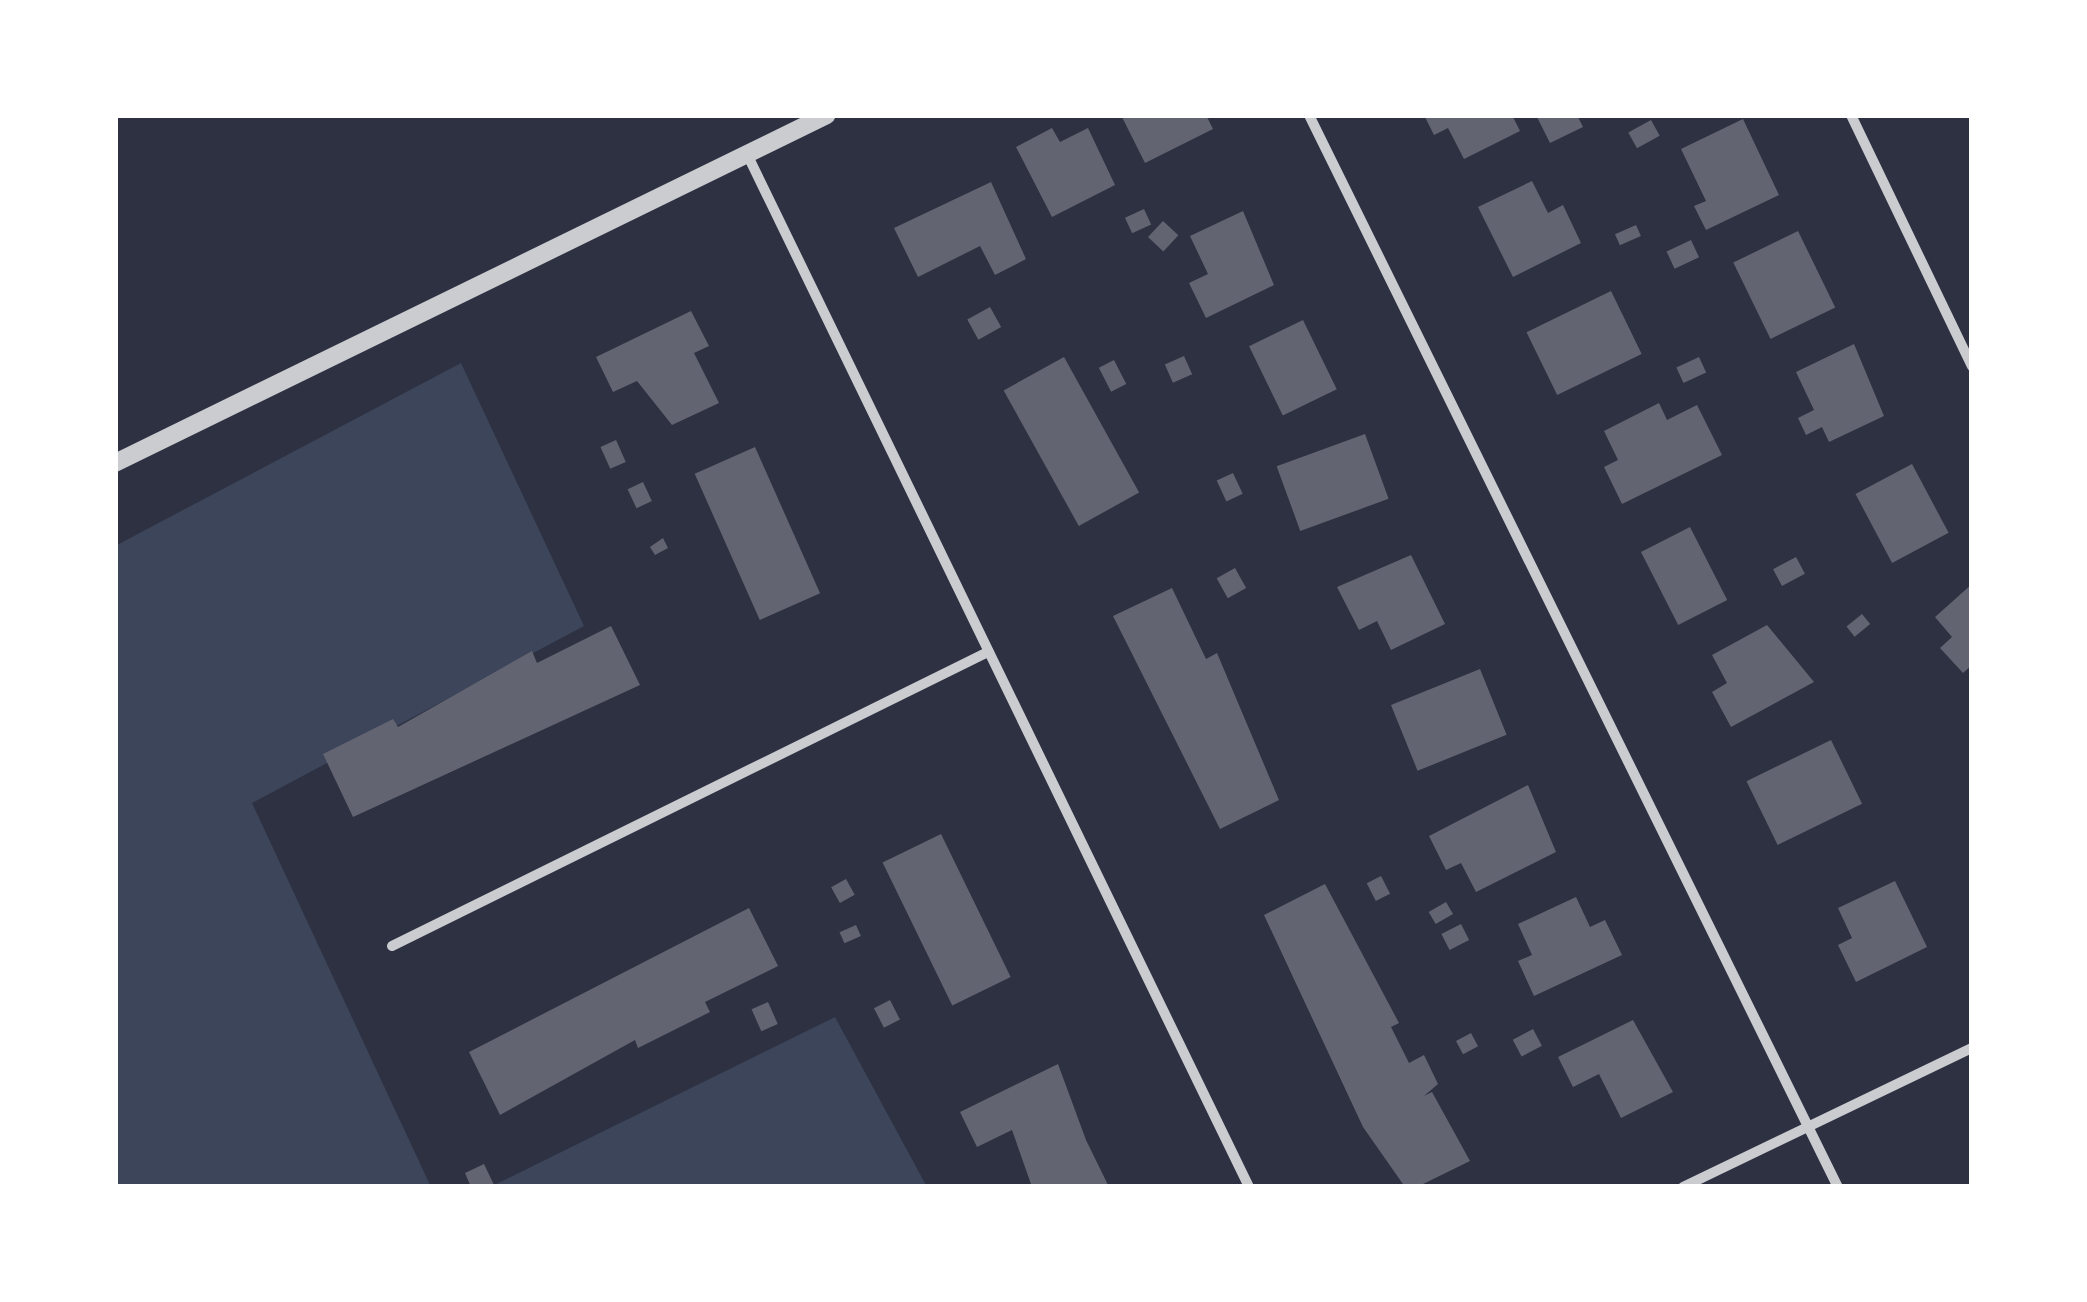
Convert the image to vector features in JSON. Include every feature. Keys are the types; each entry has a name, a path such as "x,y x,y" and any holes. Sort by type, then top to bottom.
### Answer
{"street":[{"path":"115,462 827,115"},
{"path":"1310,115 1838,1187"},
{"path":"1852,115 1972,366"},
{"path":"747,154 1248,1187"},
{"path":"392,946 988,652"},
{"path":"1684,1187 1972,1048"}],"shaded area":[{"path":"461,363 584,626 252,803 431,1187 115,1187 115,546"},
{"path":"835,1017 927,1187 490,1187"}],"building":[{"path":"1121,115 1206,115 1213,129 1145,163"},
{"path":"1424,115 1512,115 1520,131 1464,159 1448,128 1434,135"},
{"path":"1536,115 1577,115 1583,127 1550,143"},
{"path":"1743,119 1779,195 1706,230 1694,206 1706,201 1681,149"},
{"path":"1651,120 1660,136 1637,148 1628,133"},
{"path":"1052,128 1060,142 1088,128 1115,185 1052,217 1016,147"},
{"path":"1532,181 1548,213 1563,205 1581,243 1513,277 1478,207"},
{"path":"991,182 1026,259 995,275 980,246 918,277 894,228"},
{"path":"1144,209 1151,224 1132,233 1125,218"},
{"path":"1243,211 1274,285 1206,318 1189,283 1208,274 1190,236"},
{"path":"1163,221 1178,235 1163,251 1148,237"},
{"path":"1636,225 1641,236 1620,245 1615,234"},
{"path":"1798,231 1835,307 1771,339 1733,263"},
{"path":"1691,240 1699,257 1675,269 1667,251"},
{"path":"1611,291 1642,354 1557,395 1527,332"},
{"path":"990,307 1001,327 978,340 967,320"},
{"path":"691,311 709,346 694,353 719,403 672,425 637,381 613,392 596,357"},
{"path":"1303,320 1337,389 1283,416 1249,346"},
{"path":"1854,344 1884,416 1829,442 1822,427 1806,435 1798,418 1814,410 1796,372"},
{"path":"1184,356 1192,374 1173,383 1165,365"},
{"path":"1064,357 1139,493 1079,526 1004,390"},
{"path":"1699,357 1706,372 1684,383 1676,368"},
{"path":"1114,360 1126,384 1111,392 1099,368"},
{"path":"1659,403 1667,420 1697,405 1722,455 1622,504 1604,467 1618,460 1604,431"},
{"path":"1365,434 1389,499 1300,531 1277,466"},
{"path":"616,440 626,462 610,469 600,447"},
{"path":"755,447 820,593 760,620 695,474"},
{"path":"1912,464 1949,533 1892,563 1855,494"},
{"path":"1233,473 1243,494 1226,501 1217,481"},
{"path":"643,482 652,501 636,508 628,489"},
{"path":"1690,527 1727,600 1678,625 1641,552"},
{"path":"663,538 668,548 655,555 650,547"},
{"path":"1411,555 1445,624 1391,650 1377,621 1359,630 1337,587"},
{"path":"1796,557 1805,574 1782,586 1773,569"},
{"path":"1235,568 1246,588 1228,598 1217,578"},
{"path":"1972,584 1972,665 1963,673 1940,648 1952,637 1935,617"},
{"path":"1172,588 1206,659 1217,653 1279,800 1220,829 1113,616"},
{"path":"1862,614 1870,624 1855,637 1846,627"},
{"path":"1767,625 1814,682 1731,727 1712,692 1727,683 1712,655"},
{"path":"611,626 640,685 353,817 323,754 393,719 398,727 532,651 537,663"},
{"path":"1480,669 1507,735 1418,771 1391,705"},
{"path":"1831,740 1862,804 1778,845 1747,781"},
{"path":"1528,785 1556,852 1476,892 1461,863 1446,870 1429,836"},
{"path":"941,834 1011,977 952,1005 883,862"},
{"path":"1381,876 1390,894 1376,901 1367,883"},
{"path":"846,879 855,895 840,903 831,887"},
{"path":"1895,881 1927,947 1856,982 1838,945 1852,938 1838,908"},
{"path":"1325,884 1399,1023 1391,1027 1409,1063 1424,1055 1438,1084 1424,1096 1432,1092 1470,1161 1417,1187 1405,1187 1363,1127 1264,915"},
{"path":"1576,897 1590,927 1605,920 1622,955 1534,996 1518,961 1532,955 1518,924"},
{"path":"1446,902 1453,914 1436,924 1429,912"},
{"path":"749,908 778,966 705,1002 710,1012 638,1048 635,1040 500,1115 469,1052"},
{"path":"1461,924 1469,940 1450,950 1441,934"},
{"path":"856,925 861,936 844,943 840,932"},
{"path":"890,1000 900,1020 884,1028 874,1008"},
{"path":"768,1002 778,1024 761,1031 752,1009"},
{"path":"1633,1020 1673,1092 1621,1118 1599,1074 1573,1087 1558,1057"},
{"path":"1533,1029 1542,1046 1522,1057 1513,1040"},
{"path":"1471,1033 1478,1046 1463,1054 1456,1041"},
{"path":"1058,1064 1086,1140 1109,1187 1032,1187 1012,1130 977,1147 960,1112"},
{"path":"484,1164 494,1185 471,1187 465,1173"}]}
